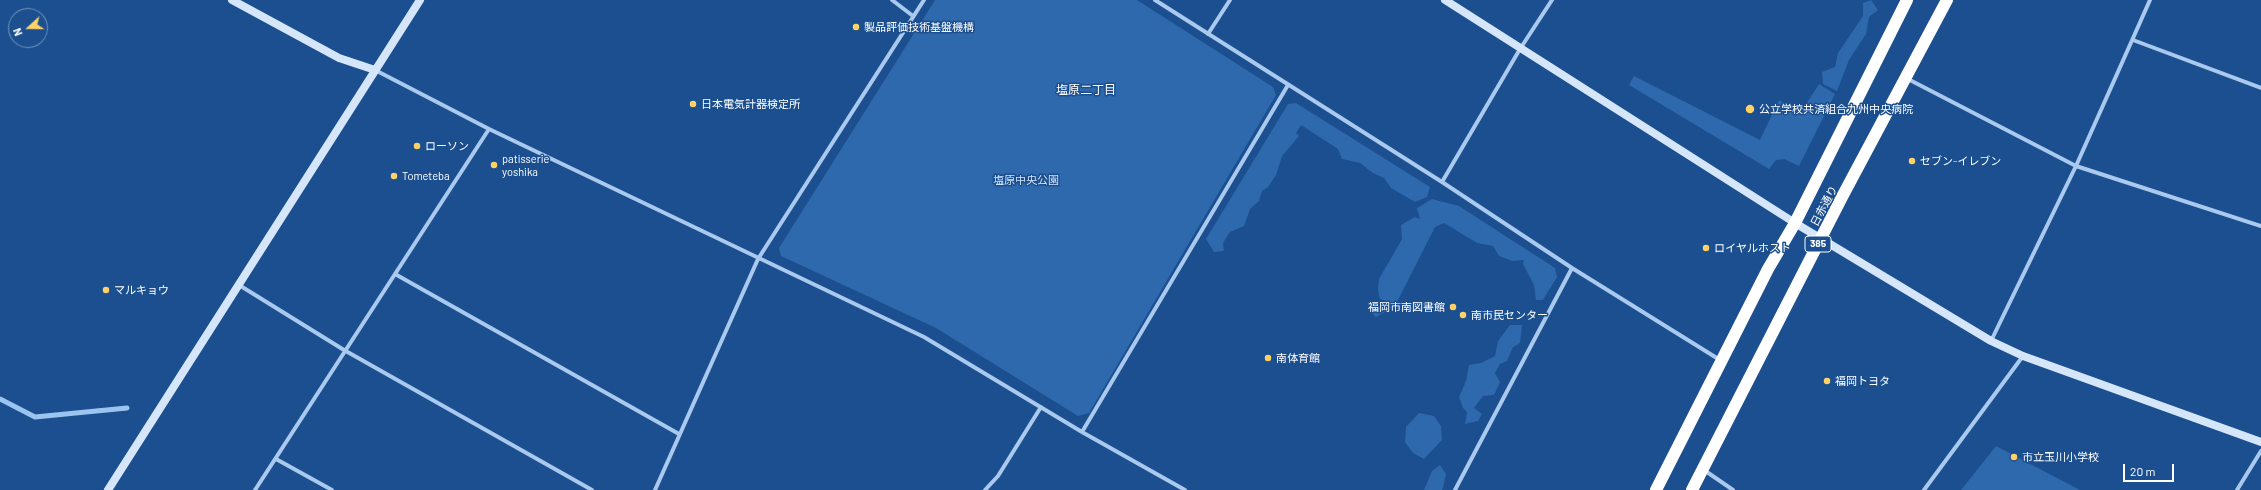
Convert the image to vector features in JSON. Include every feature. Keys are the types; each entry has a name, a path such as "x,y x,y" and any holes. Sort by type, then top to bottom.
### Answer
{"highway":[{"name":"日赤通り","path":"1656,490 1768,269 1795,223 1907,0"},
{"name":"日赤通り","path":"1692,490 1947,0"}],"street":[{"path":"232,0 339,58 375,70 489,129 758,259 924,337 1082,432 1185,490"},
{"path":"108,490 240,285 420,0"},
{"path":"892,0 913,16"},
{"path":"655,490 758,259 924,0"},
{"path":"1155,0 1288,86 1442,182 1572,268 1722,361"},
{"path":"1208,34 1230,0"},
{"path":"1445,0 1795,223 1991,341 2023,356 2261,442"},
{"path":"1442,182 1520,49 1552,0"},
{"path":"1991,341 2076,166 2150,0"},
{"path":"2133,40 2261,88"},
{"path":"1906,78 2076,166 2261,226"},
{"path":"1082,432 1288,86"},
{"path":"255,490 344,350 489,129"},
{"path":"1455,490 1572,268"},
{"path":"395,274 679,434"},
{"path":"240,285 344,350 592,490"},
{"path":"1924,490 2023,356"},
{"path":"985,490 998,476 1041,407"},
{"path":"2237,490 2261,451"},
{"path":"276,459 332,490"},
{"path":"1703,470 1733,490"}],"green space":[{"name":"塩原中央公園","path":"935,0 1137,0 1273,87 1276,95 1089,413 1078,416 936,328 781,256 779,248"},
{"path":"1871,0 1878,10 1869,17 1866,34 1849,60 1837,91 1823,84 1822,72 1835,67 1838,53 1863,16 1863,3"},
{"path":"1634,76 1760,140 1779,100 1801,112 1819,84 1835,94 1799,166 1784,159 1776,160 1769,169 1629,85"},
{"path":"1296,103 1430,187 1427,197 1415,202 1391,188 1384,178 1373,173 1360,163 1342,159 1338,149 1301,125 1296,133 1299,136 1282,156 1276,175 1268,187 1262,191 1259,201 1250,209 1244,226 1230,232 1223,243 1224,251 1214,252 1206,239 1288,104"},
{"path":"1432,199 1459,206 1555,268 1557,277 1543,300 1536,300 1534,285 1523,264 1524,260 1512,261 1499,256 1493,246 1477,243 1444,223 1435,227 1395,306 1376,317 1371,313 1382,302 1387,302 1380,299 1378,290 1379,279 1402,239 1401,225 1415,217 1420,219 1417,208"},
{"path":"1510,325 1522,325 1520,343 1513,347 1507,361 1500,364 1495,373 1500,382 1494,395 1483,396 1474,408 1482,414 1478,421 1465,424 1467,412 1463,408 1459,397 1466,381 1469,365 1481,363 1495,356 1498,341"},
{"path":"1419,413 1434,416 1441,426 1442,440 1424,459 1413,453 1405,442 1406,427"},
{"path":"1996,446 2080,490 1961,490"},
{"path":"1440,465 1446,474 1442,490 1424,490 1432,471"}],"waterway":[{"path":"0,399 35,417 127,408"}],"place":[{"name":"製品評価技術基盤機構","path":"856,27"},
{"name":"日本電気計器検定所","path":"693,104"},
{"name":"公立学校共済組合九州中央病院","path":"1750,109"},
{"name":"ローソン","path":"417,146"},
{"name":"セブン-イレブン","path":"1912,161"},
{"name":"patisserie yoshika","path":"494,165"},
{"name":"Tometeba","path":"394,176"},
{"name":"ロイヤルホスト","path":"1706,248"},
{"name":"マルキョウ","path":"106,290"},
{"name":"福岡市南図書館","path":"1453,307"},
{"name":"南市民センター","path":"1463,315"},
{"name":"南体育館","path":"1268,358"},
{"name":"福岡トヨタ","path":"1827,381"},
{"name":"市立玉川小学校","path":"2014,457"}],"district":[{"name":"塩原二丁目","path":"1086,90"}]}
